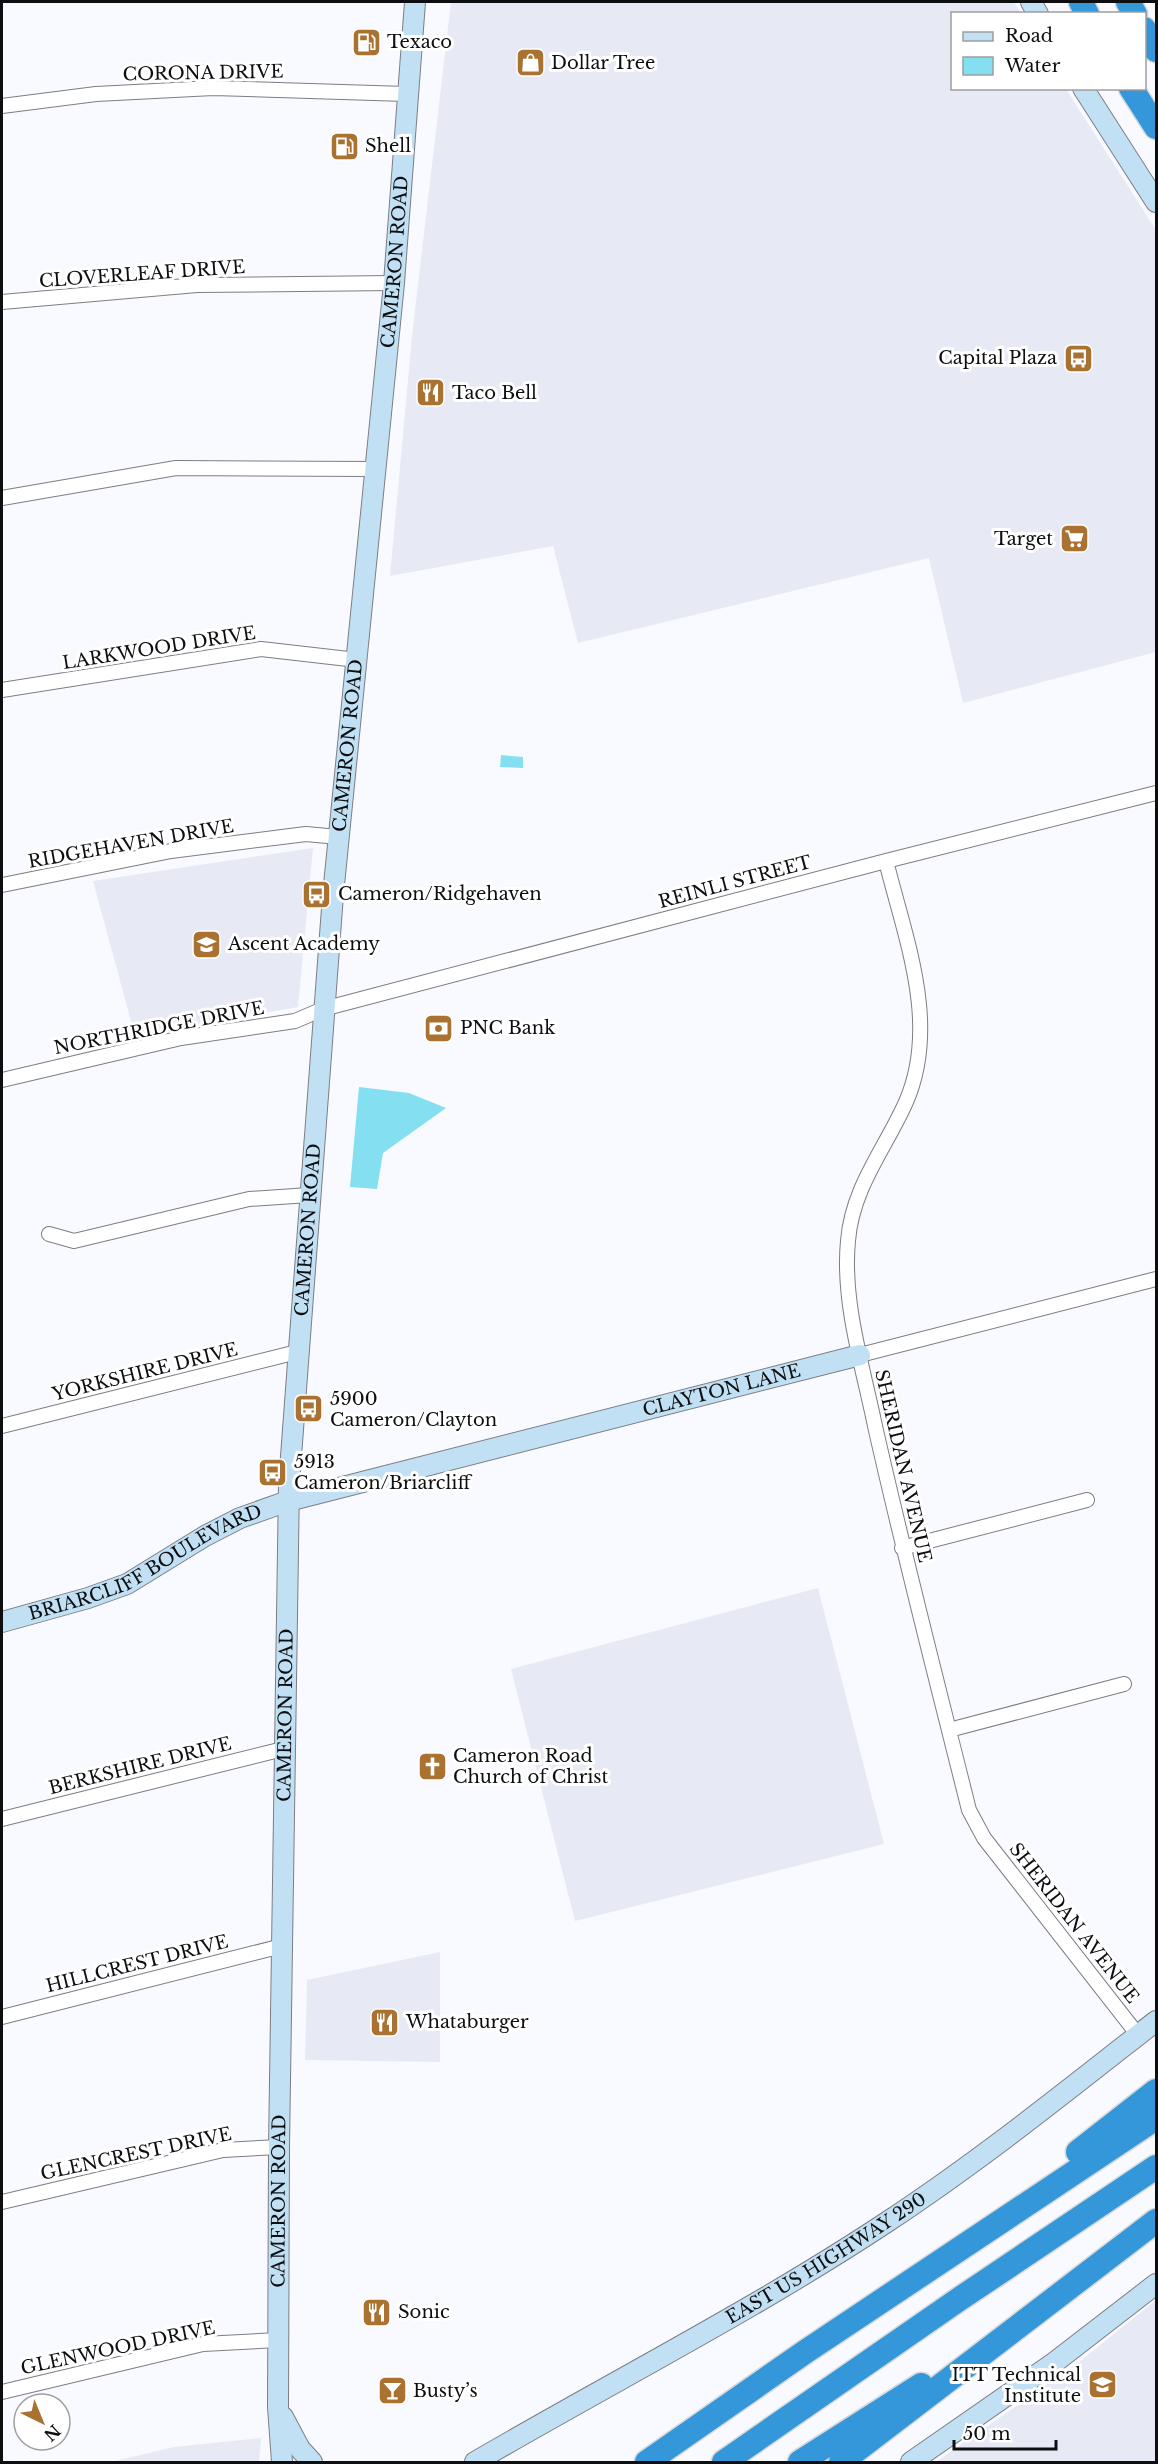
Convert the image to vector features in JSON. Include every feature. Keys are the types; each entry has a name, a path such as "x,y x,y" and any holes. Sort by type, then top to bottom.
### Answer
{"highway":[{"path":"1146,32 1156,50"},
{"path":"1132,90 1156,127"},
{"path":"931,2268 1012,2201 1156,2091"},
{"path":"647,2463 795,2358 1156,2118"},
{"path":"724,2463 958,2300 1156,2167"},
{"path":"842,2463 1156,2221"},
{"path":"800,2463 947,2368 1126,2245"}],"main road":[{"name":"CAMERON ROAD","path":"282,2463 278,2407 279,2147 287,1748 288,1501 323,1009 338,837 394,283 406,94 415,2"},
{"path":"1084,90 1156,202"},
{"name":"CLAYTON LANE","path":"288,1501 860,1354"},
{"name":"BRIARCLIFF BOULEVARD","path":"2,1622 88,1598 127,1584 205,1536 240,1518 288,1501"},
{"name":"EAST US HIGHWAY 290","path":"475,2463 784,2286 887,2223 1004,2140 1156,2021"},
{"path":"911,2463 1055,2362 1156,2284"},
{"path":"278,2407 300,2449 312,2463"}],"street":[{"name":"CORONA DRIVE","path":"2,106 96,94 213,88 406,94"},
{"name":"CLOVERLEAF DRIVE","path":"2,302 197,285 394,283"},
{"path":"2,498 176,468 376,469"},
{"name":"LARKWOOD DRIVE","path":"2,690 261,649 357,660"},
{"name":"REINLI STREET","path":"323,1009 886,861 1156,793"},
{"name":"RIDGEHAVEN DRIVE","path":"2,885 171,851 306,834 338,837"},
{"name":"SHERIDAN AVENUE","path":"886,861 915,976 921,1042 916,1071 907,1100 892,1132 869,1168 856,1200 848,1242 849,1290 860,1354 902,1548 969,1810 977,1828 1138,2036"},
{"name":"NORTHRIDGE DRIVE","path":"2,1080 181,1038 295,1021 323,1009"},
{"path":"49,1234 74,1241 249,1199 309,1195"},
{"name":"CLAYTON LANE","path":"860,1354 1156,1279"},
{"name":"YORKSHIRE DRIVE","path":"2,1426 297,1352"},
{"path":"902,1548 1087,1500"},
{"path":"949,1730 1124,1684"},
{"name":"BERKSHIRE DRIVE","path":"2,1819 287,1748"},
{"name":"HILLCREST DRIVE","path":"2,2017 282,1946"},
{"name":"GLENCREST DRIVE","path":"2,2202 224,2150 279,2147"},
{"name":"GLENWOOD DRIVE","path":"2,2391 203,2344 278,2340"}],"shaded area":[{"name":"Capital Plaza","path":"451,2 1014,2 1020,12 951,12 951,90 1067,90 1156,230 1156,652 963,703 929,558 578,643 553,546 390,576 412,336"},
{"name":"Ascent Academy","path":"313,848 298,1007 135,1036 93,881"},
{"path":"818,1588 884,1844 575,1921 511,1669"},
{"path":"440,1952 440,2062 305,2060 307,1980"},
{"name":"ITT Technical Institute","path":"1156,2300 1156,2462 936,2462 1079,2362"},
{"path":"261,2438 259,2462 111,2462 174,2447"}],"water":[{"path":"501,755 523,757 523,768 500,767"},
{"path":"359,1087 409,1093 446,1108 383,1153 377,1189 350,1187"}],"place":[{"name":"Texaco","path":"366,42"},
{"name":"Dollar Tree","path":"530,63"},
{"name":"Shell","path":"344,146"},
{"name":"Capital Plaza","path":"1078,358"},
{"name":"Taco Bell","path":"431,393"},
{"name":"Target","path":"1074,539"},
{"name":"Cameron/Ridgehaven","path":"317,894"},
{"name":"Ascent Academy","path":"207,944"},
{"name":"PNC Bank","path":"439,1028"},
{"name":"5900 Cameron/Clayton","path":"309,1409"},
{"name":"5913 Cameron/Briarcliff","path":"273,1472"},
{"name":"Cameron Road Church of Christ","path":"432,1766"},
{"name":"Whataburger","path":"385,2022"},
{"name":"Sonic","path":"377,2312"},
{"name":"ITT Technical Institute","path":"1102,2385"},
{"name":"Busty’s","path":"392,2391"}]}
